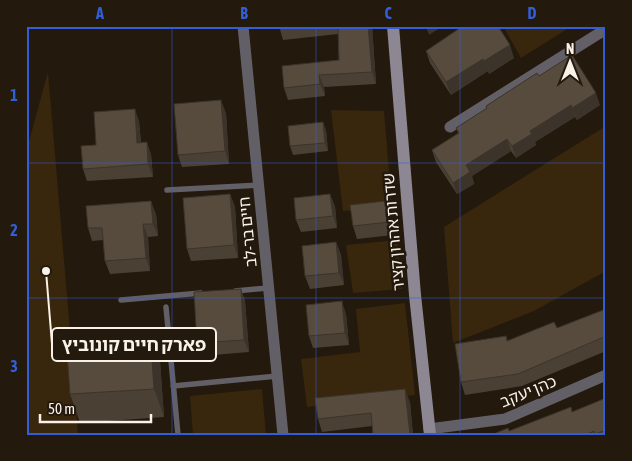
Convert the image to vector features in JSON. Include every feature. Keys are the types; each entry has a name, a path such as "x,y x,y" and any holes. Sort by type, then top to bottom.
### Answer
{"street":[{"name":"חיים בר-לב","path":"243,26 283,435"},
{"name":"שדרות אהרון קציר","path":"393,26 415,295 429,432"},
{"path":"450,127 606,29"},
{"name":"כהן יעקב","path":"429,432 505,419 606,375"}],"lane":[{"path":"167,190 259,185"},
{"path":"230,291 269,288"},
{"path":"121,300 210,293"},
{"path":"166,307 178,435"},
{"path":"173,386 278,376"}],"shaded area":[{"path":"503,26 572,26 521,58"},
{"path":"48,72 78,435 26,435 26,152"},
{"path":"331,110 384,111 392,207 343,211"},
{"path":"606,126 606,271 534,311 453,343 444,227"},
{"path":"398,240 402,289 353,293 346,245"},
{"path":"405,303 415,395 307,407 301,359 360,352 356,309"},
{"path":"262,389 266,435 193,435 190,396"}],"building":[{"path":"279,26 297,26 279,28"},
{"path":"338,26 368,26 372,72 319,75 320,84 284,88 282,66 339,60"},
{"path":"463,26 498,26 510,45 446,82 426,51"},
{"path":"572,55 596,93 572,108 571,105 530,131 532,134 512,146 507,139 466,165 470,172 453,183 432,150 459,133 456,128 487,108 486,106 537,73 539,76"},
{"path":"221,100 225,151 178,155 174,104"},
{"path":"135,109 137,143 147,142 148,164 83,169 81,146 96,145 94,112"},
{"path":"323,122 325,143 290,146 288,126"},
{"path":"230,194 234,245 187,249 183,198"},
{"path":"330,194 333,216 296,220 294,198"},
{"path":"151,201 153,224 143,224 146,258 105,261 102,228 88,228 86,206"},
{"path":"386,201 389,222 353,226 350,205"},
{"path":"336,242 339,273 305,276 302,246"},
{"path":"241,289 244,340 197,343 194,292"},
{"path":"342,301 345,333 309,336 306,305"},
{"path":"606,309 606,336 518,374 461,382 455,344 506,336 507,341 554,322 557,328"},
{"path":"150,332 154,389 70,394 66,338"},
{"path":"405,389 410,435 373,435 371,413 318,419 315,398"},
{"path":"606,398 606,430 595,434 594,431 585,435 491,435 508,428 509,431 571,407 572,412"}],"place":[{"name":"פארק חיים קונוביץ","path":"46,271"}]}
